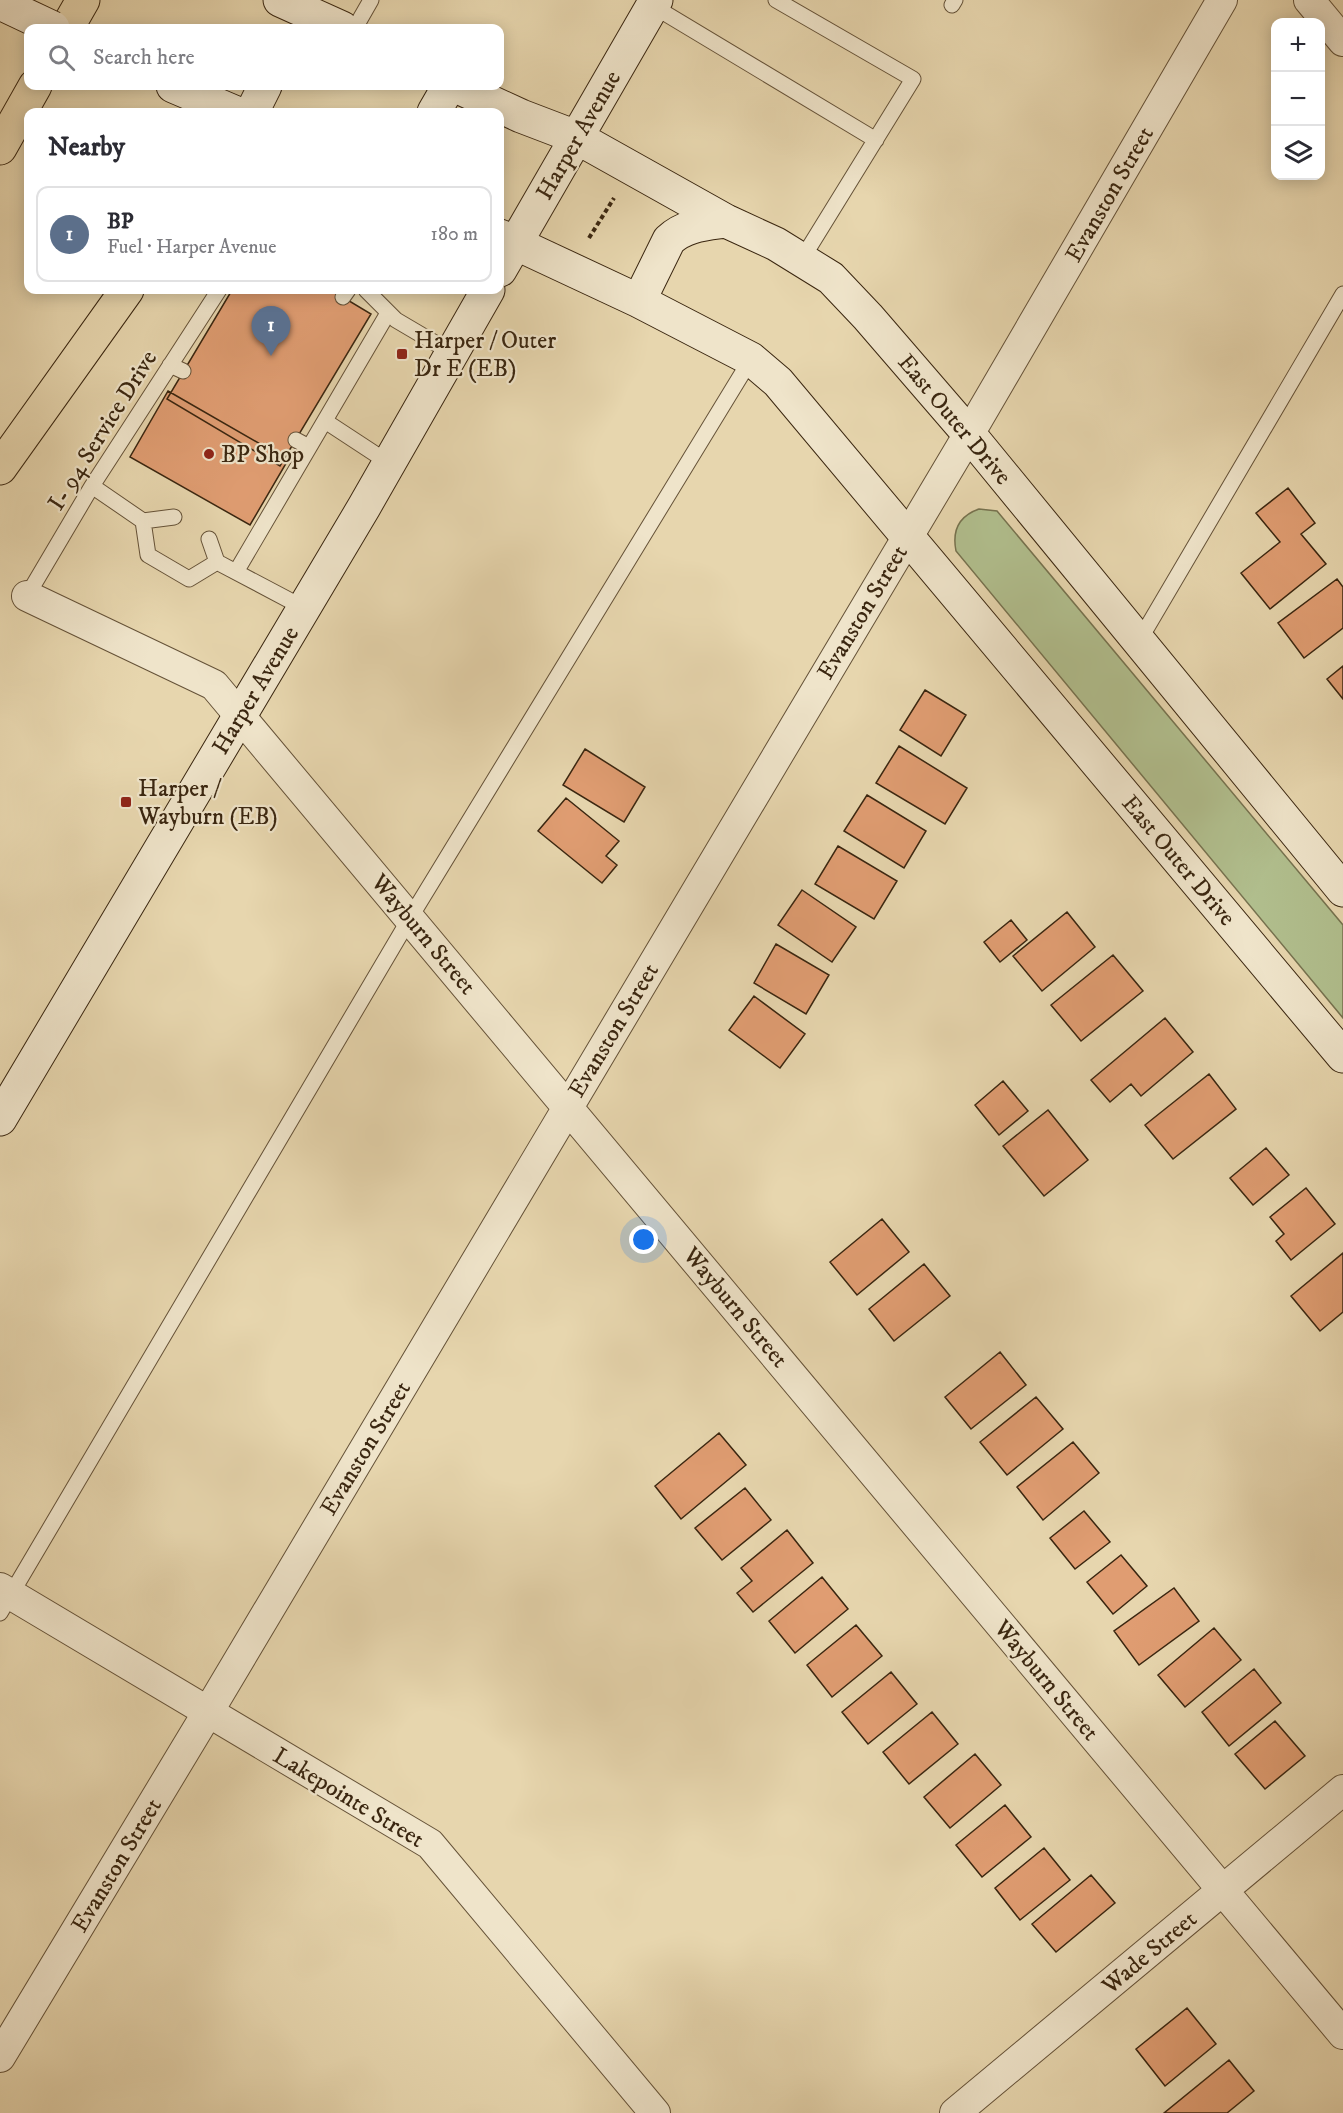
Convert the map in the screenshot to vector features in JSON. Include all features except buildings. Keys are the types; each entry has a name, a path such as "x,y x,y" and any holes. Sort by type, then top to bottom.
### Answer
{"highway":[{"path":"0,16 9,0"},
{"path":"69,24 83,0"},
{"path":"0,148 33,90"},
{"path":"0,468 124,294"}],"street":[{"name":"Evanston Street","path":"0,2057 969,434 1222,0"},
{"path":"1309,0 1343,41"},
{"path":"0,3 45,24"},
{"name":"Harper Avenue","path":"505,249 576,137 654,3"},
{"path":"295,9 332,24"},
{"path":"254,108 263,90"},
{"path":"436,108 447,90"},
{"name":"East Outer Drive","path":"465,90 504,108"},
{"path":"185,91 225,108"},
{"name":"East Outer Drive","path":"504,108 576,137 726,221 755,233 831,278 861,309 969,434 1343,890"},
{"path":"639,302 669,240 678,232 694,225 726,221"},
{"name":"East Outer Drive","path":"505,249 639,302 751,358 778,382 1343,1056"},
{"name":"Harper Avenue","path":"0,1119 304,608 486,294"},
{"name":"Wayburn Street","path":"27,596 214,685 1343,2034"},
{"name":"Lakepointe Street","path":"4,1598 208,1712 430,1844 655,2113"},
{"name":"Wade Street","path":"955,2113 1343,1790"}],"lane":[{"path":"357,24 370,0"},
{"path":"776,0 913,79 802,259"},
{"path":"654,3 876,140"},
{"name":"I- 94 Service Drive","path":"27,596 92,486 176,368 217,294"},
{"path":"370,294 396,320 452,353"},
{"path":"1139,641 1343,294"},
{"path":"236,572 303,444 325,421 388,313"},
{"path":"4,1598 410,918 751,358"},
{"path":"325,421 389,462"},
{"path":"92,486 143,520 174,517"},
{"path":"143,520 148,555 189,579 217,562"},
{"path":"209,539 217,562 304,608"}],"path":[{"path":"586,244 616,195"}],"green space":[{"path":"979,509 997,511 1343,925 1343,1018 956,551 955,537 959,525 966,516"}],"place":[{"name":"Harper / Outer Dr E (EB)","path":"402,354"},
{"name":"BP","path":"271,356"},
{"name":"BP Shop","path":"209,454"},
{"name":"Harper / Wayburn (EB)","path":"126,802"}]}
